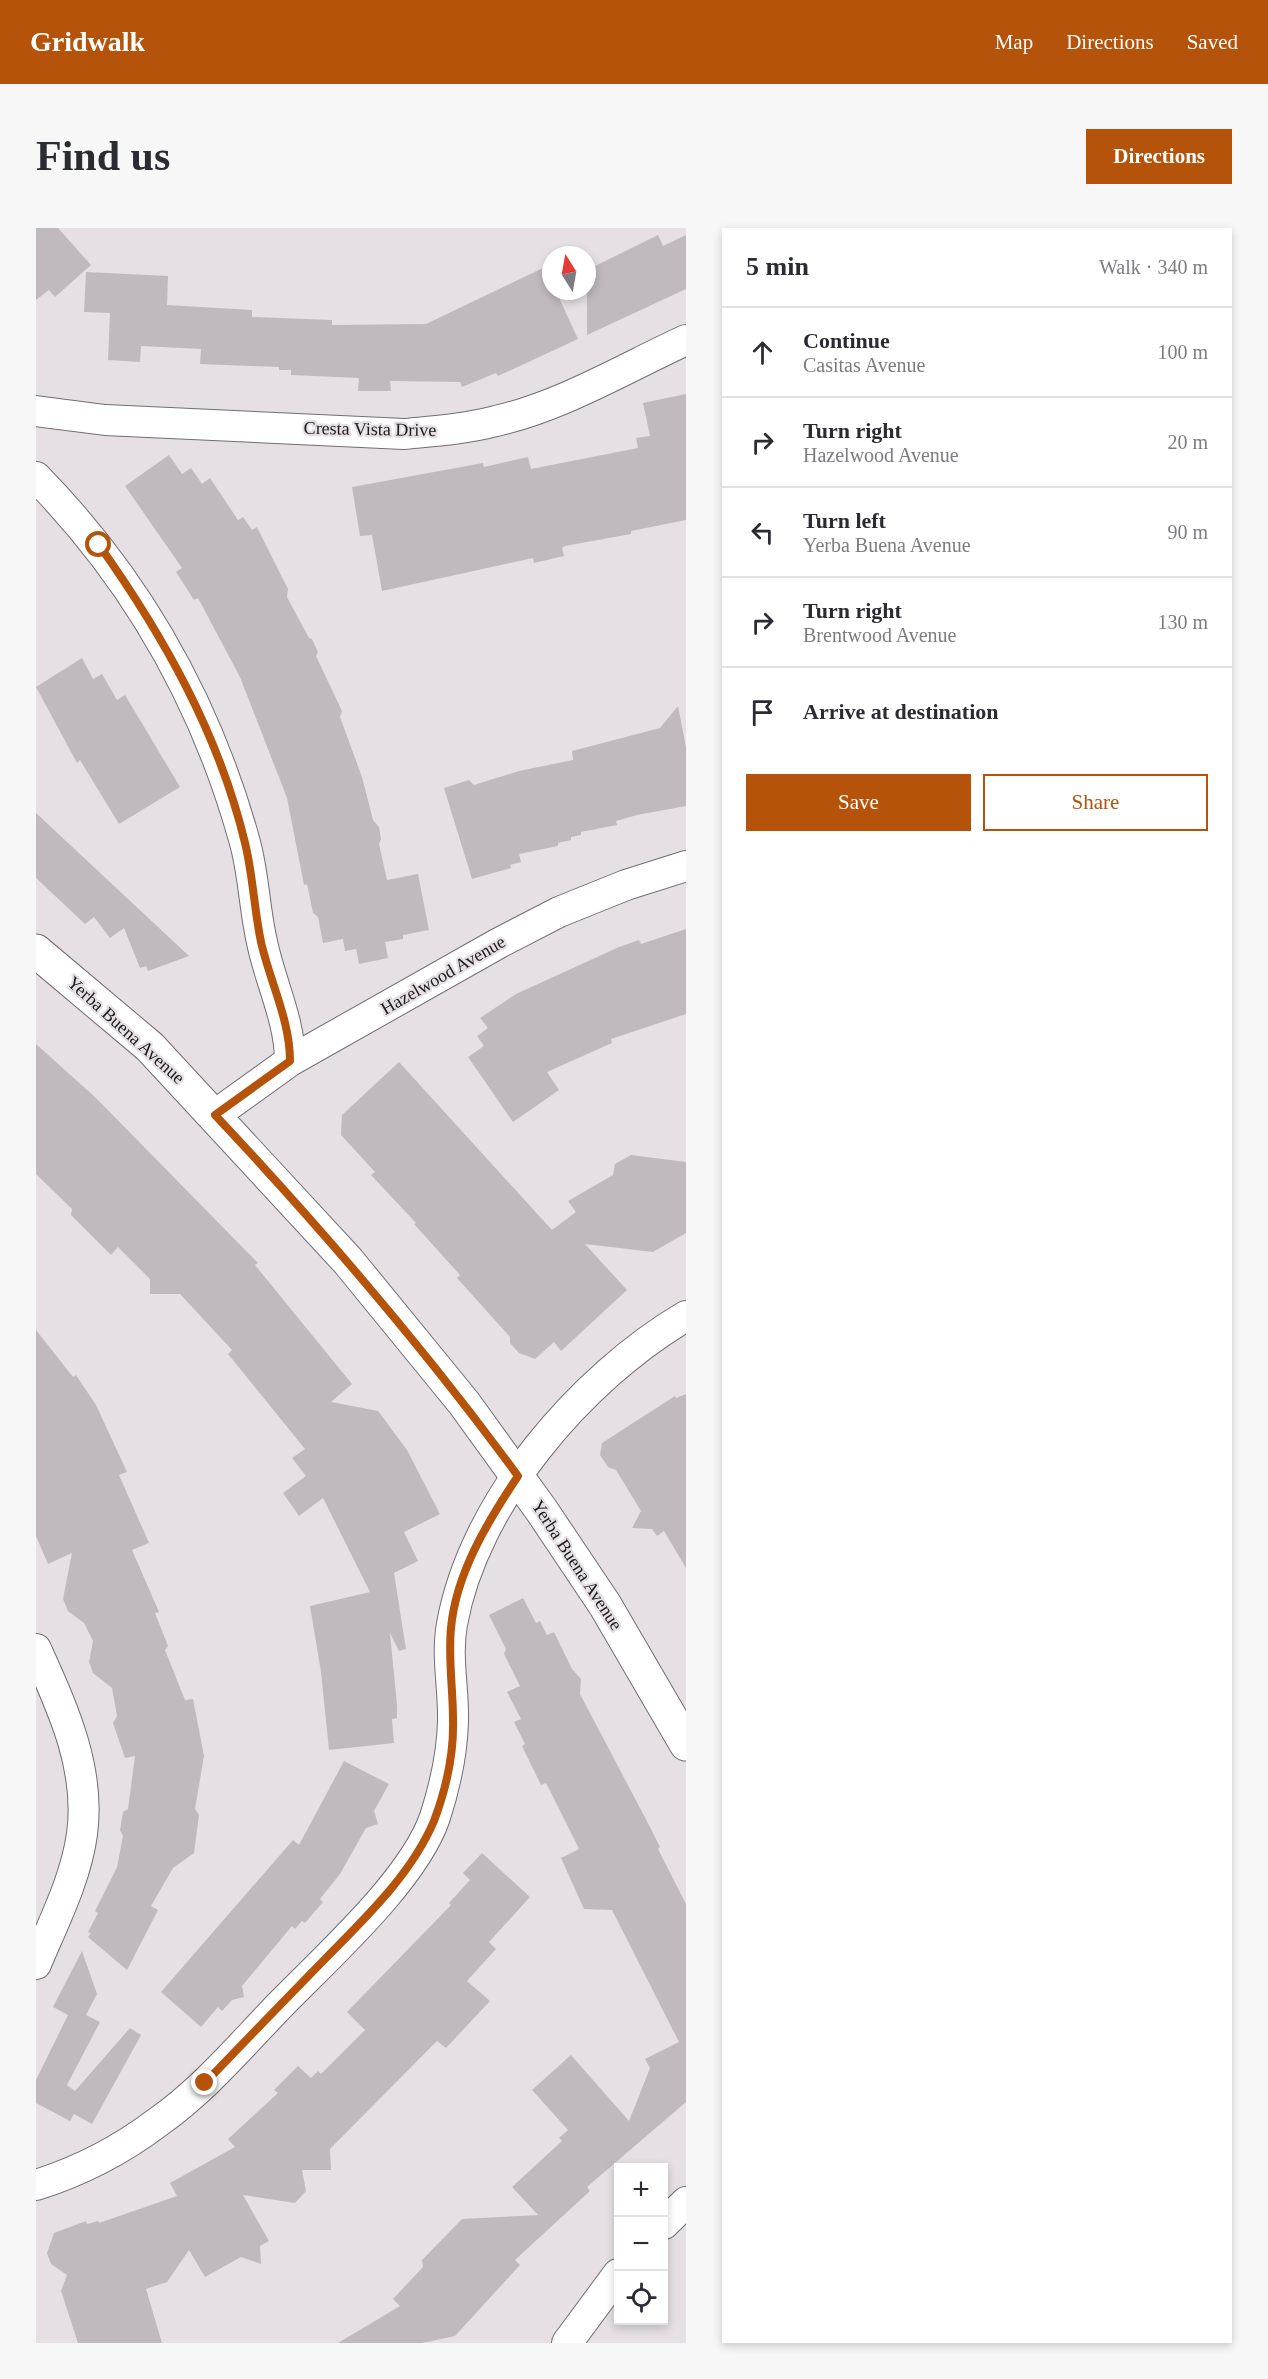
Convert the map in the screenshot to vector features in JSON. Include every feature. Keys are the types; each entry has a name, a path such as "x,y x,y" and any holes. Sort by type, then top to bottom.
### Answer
{"street":[{"name":"Cresta Vista Drive","path":"36,411 105,420 404,434 452,430 497,421 541,407 686,340"},
{"path":"36,477 99,545 140,604 173,660 201,718 225,779 245,841 256,897 261,940 277,1001 290,1035 290,1061"},
{"name":"Hazelwood Avenue","path":"215,1115 290,1061 559,912 626,885 686,866"},
{"name":"Yerba Buena Avenue","path":"36,951 150,1047 348,1261 464,1403 518,1476 605,1605 686,1744"},
{"path":"36,2185 113,2153 160,2121 221,2066 370,1912 406,1870 433,1821 449,1770 453,1720 449,1673 451,1626 463,1580 486,1527 518,1476 564,1419 611,1372 658,1333 686,1316"},
{"path":"36,1649 76,1749 83,1793 82,1834 71,1881 36,1964"},
{"path":"668,2219 686,2202"},
{"path":"567,2343 614,2279"}],"building":[{"path":"36,228 58,228 91,265 55,297 49,290 36,300"},
{"path":"658,235 663,246 686,235 686,289 587,335 587,300 596,300 596,266"},
{"path":"542,268 542,300 560,300 578,339 498,376 496,373 462,387 460,382 390,381 391,391 358,391 359,378 291,375 291,370 279,370 279,367 200,364 201,349 141,346 140,362 108,360 110,313 84,312 86,272 168,276 167,305 252,310 252,317 332,320 332,325 426,324"},
{"path":"686,394 686,520 631,531 631,534 565,546 562,548 564,556 534,563 533,558 382,591 372,535 360,536 352,487 483,463 484,467 528,457 531,469 638,448 636,438 650,436 643,403"},
{"path":"169,455 182,474 191,468 202,484 210,478 238,520 243,517 252,530 257,527 288,589 287,597 309,638 312,639 318,652 316,656 342,711 340,717 362,777 373,820 379,827 381,839 379,844 387,880 418,874 429,930 403,935 403,939 385,942 388,958 359,964 356,949 345,951 343,939 323,943 318,917 313,913 307,884 304,885 287,798 240,677 198,598 194,600 176,572 182,568 125,486"},
{"path":"82,658 93,679 102,674 117,700 125,695 180,787 119,824 80,760 77,763 36,687"},
{"path":"678,706 686,747 686,806 637,815 616,821 617,825 581,832 581,835 571,837 571,840 558,843 558,846 519,854 521,862 510,865 511,868 472,879 444,788 469,780 474,785 519,771 573,760 572,751 660,728"},
{"path":"36,813 189,956 148,971 146,966 140,968 124,928 110,938 94,917 85,924 36,878"},
{"path":"686,929 686,1014 611,1039 612,1043 547,1072 559,1090 513,1122 468,1057 484,1046 477,1036 488,1028 480,1018 516,994 619,947 639,940 641,944"},
{"path":"36,1044 96,1098 258,1263 255,1265 352,1384 331,1402 378,1411 407,1450 440,1514 404,1532 418,1561 394,1573 406,1649 399,1651 390,1633 397,1705 397,1718 392,1719 394,1743 329,1750 321,1672 310,1606 370,1592 323,1498 299,1516 283,1493 306,1476 292,1458 305,1449 228,1354 232,1350 180,1294 150,1294 150,1279 118,1247 111,1255 71,1215 72,1209 36,1174"},
{"path":"399,1062 552,1230 576,1212 568,1201 613,1175 615,1164 631,1155 686,1162 686,1233 653,1252 585,1244 627,1290 561,1351 554,1342 535,1359 519,1353 510,1343 510,1337 457,1278 460,1275 371,1175 375,1172 341,1135 342,1115"},
{"path":"36,1330 73,1377 76,1375 96,1405 127,1472 119,1475 149,1543 132,1550 159,1612 155,1613 168,1646 165,1650 185,1700 193,1699 204,1756 195,1809 199,1815 194,1853 173,1868 151,1906 158,1910 127,1970 88,1937 91,1933 88,1932 98,1913 95,1911 117,1867 123,1836 120,1830 123,1812 128,1809 135,1756 125,1758 113,1723 117,1716 112,1688 93,1673 89,1662 93,1641 84,1623 68,1611 63,1599 72,1553 48,1564 36,1536"},
{"path":"686,1394 686,1568 664,1531 657,1536 652,1529 632,1528 641,1511 616,1470 608,1467 600,1455 602,1443 675,1396 676,1398"},
{"path":"523,1598 536,1623 540,1621 547,1635 554,1632 572,1669 581,1679 580,1694 650,1827 660,1847 658,1849 686,1904 686,2102 587,2187 590,2191 515,2260 520,2265 455,2336 422,2343 338,2343 400,2306 393,2299 423,2267 422,2260 462,2219 538,2215 512,2187 562,2141 559,2138 568,2130 532,2090 571,2055 629,2121 650,2068 645,2059 679,2042 612,1910 584,1909 561,1858 579,1849 546,1783 541,1785 522,1746 525,1744 514,1722 521,1719 507,1692 520,1686 504,1654 506,1649 489,1615"},
{"path":"344,1761 389,1784 374,1811 378,1824 366,1828 340,1874 320,1899 323,1902 305,1923 302,1921 295,1929 292,1926 242,1986 244,1997 232,2000 222,2011 218,2007 201,2027 161,1992 293,1840 299,1845"},
{"path":"482,1853 530,1897 489,1942 496,1949 467,1981 490,2001 446,2048 437,2041 330,2149 331,2170 302,2170 306,2191 295,2203 243,2195 269,2241 260,2246 261,2264 241,2257 205,2277 189,2250 167,2282 146,2289 162,2343 78,2343 61,2291 67,2275 51,2264 47,2253 54,2233 86,2221 87,2224 98,2221 99,2223 177,2196 170,2183 235,2147 228,2139 278,2093 274,2090 298,2066 311,2078 318,2071 321,2074 365,2030 347,2012 451,1905 449,1903 470,1880 463,1873"},
{"path":"82,1951 97,1994 86,2015 100,2022 67,2085 75,2091 130,2028 141,2035 92,2124 74,2114 70,2121 36,2103 36,2080 68,2015 53,2007"}],"route":[{"path":"99,545 140,604 173,660 201,718 225,779 245,841 256,897 261,940 277,1001 290,1035 290,1061 215,1115 348,1261 464,1403 518,1476 486,1527 463,1580 451,1626 449,1673 453,1720 449,1770 433,1821 406,1870 370,1912 205,2083"}]}
